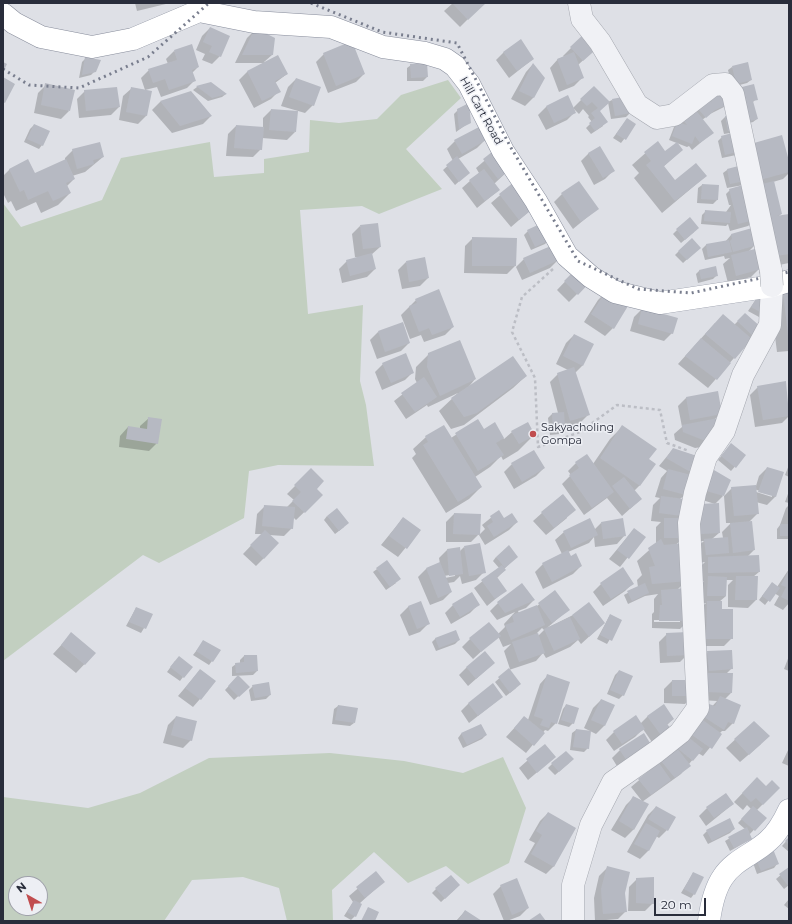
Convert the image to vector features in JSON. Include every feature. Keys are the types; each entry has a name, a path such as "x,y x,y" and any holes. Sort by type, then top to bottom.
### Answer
{"main road":[{"name":"Hill Cart Road","path":"3,14 14,23 41,37 92,47 133,39 199,11 254,22 331,27 383,47 425,53 456,66 468,84 503,151 536,201 567,256 591,278 615,292 660,303 778,280"},
{"path":"709,921 712,899 723,877 740,860 769,840 784,821 789,810"}],"street":[{"path":"573,921 573,885 591,825 613,782 680,733 698,708 695,611 689,523 694,493 706,457 724,431 743,375 770,326 778,280 733,94 725,84 713,85 674,115 657,118 637,105 600,42 582,18 579,3"}],"path":[{"path":"567,256 522,297 512,332 535,378 538,447 580,432 617,405 660,410 667,443 706,457"}],"green space":[{"path":"448,80 461,98 406,149 442,189 379,214 362,206 300,210 308,314 363,305 360,381 366,405 374,466 278,465 249,471 244,518 159,563 143,555 3,661 3,203 21,227 102,200 121,158 210,142 214,177 264,173 264,159 309,152 310,120 339,123 377,119 401,95"},
{"path":"330,753 404,761 463,773 503,757 526,808 509,863 468,884 446,866 408,883 374,852 332,890 333,921 287,921 279,888 243,877 192,880 164,921 3,921 3,797 88,808 140,793 209,758"}],"building":[{"path":"452,3 486,3 468,20"},
{"path":"210,27 230,36 221,57 209,52 212,46 203,42"},
{"path":"255,28 275,38 273,55 242,55"},
{"path":"586,32 600,46 583,61 570,47"},
{"path":"521,39 534,59 517,71 503,52"},
{"path":"352,41 365,74 336,86 323,53"},
{"path":"192,44 199,67 192,70 196,81 169,90 165,79 153,83 148,69 177,60 174,50"},
{"path":"574,52 584,78 567,85 557,59"},
{"path":"278,55 288,74 275,81 281,92 262,101 247,71"},
{"path":"85,57 101,60 96,72 82,75"},
{"path":"3,62 7,64 3,72"},
{"path":"748,62 752,80 736,84 732,66"},
{"path":"427,63 428,77 411,78 410,64"},
{"path":"533,63 545,78 534,98 519,91"},
{"path":"3,77 15,84 5,103 3,102"},
{"path":"296,78 321,87 314,106 289,97"},
{"path":"211,82 227,94 212,98 196,86"},
{"path":"45,83 75,90 70,111 41,105"},
{"path":"754,84 758,100 753,101 758,119 743,123 734,89"},
{"path":"594,86 610,102 600,111 608,122 595,131 589,123 595,118 591,113 598,108 592,102 587,106 580,99"},
{"path":"117,87 120,107 86,111 84,90"},
{"path":"131,87 152,91 147,116 126,112"},
{"path":"724,87 731,103 715,110 706,118 693,103 704,94 712,103 708,94"},
{"path":"191,91 212,116 180,126 160,101"},
{"path":"568,95 576,113 554,123 546,106"},
{"path":"628,96 631,113 615,116 612,99"},
{"path":"469,103 471,123 459,129 457,109"},
{"path":"694,108 714,133 700,143 695,136 692,144 672,136 677,122 687,125 681,118"},
{"path":"271,109 298,111 296,132 269,130"},
{"path":"736,114 739,129 728,131 725,116"},
{"path":"627,118 636,124 626,140 616,134"},
{"path":"34,124 50,131 43,146 27,139"},
{"path":"236,125 264,127 262,150 234,148"},
{"path":"479,127 486,140 462,154 454,140"},
{"path":"736,132 741,151 725,155 721,136"},
{"path":"782,135 789,161 789,172 756,181 747,145"},
{"path":"658,141 665,151 677,142 683,150 664,166 675,180 696,163 707,176 675,201 646,165 651,161 644,152"},
{"path":"100,142 104,157 93,160 94,164 77,169 72,149"},
{"path":"600,146 615,171 603,178 588,153"},
{"path":"497,148 512,168 498,179 483,159"},
{"path":"457,156 470,173 459,182 446,165"},
{"path":"28,159 35,173 66,159 75,179 66,183 71,193 53,201 48,191 28,200 24,190 20,192 9,169"},
{"path":"746,164 749,180 730,184 727,169"},
{"path":"484,169 500,190 485,201 469,180"},
{"path":"579,181 599,209 581,222 561,193"},
{"path":"774,181 782,214 776,216 789,214 789,254 776,256 755,186"},
{"path":"514,182 534,208 519,220 499,194"},
{"path":"750,183 754,196 741,199 752,197 758,219 738,224 729,189"},
{"path":"702,184 719,185 718,200 701,199"},
{"path":"705,210 731,212 730,223 704,221"},
{"path":"690,217 699,228 685,240 676,229"},
{"path":"378,223 381,247 363,249 360,225"},
{"path":"542,223 550,240 535,247 527,230"},
{"path":"752,228 757,245 733,252 730,241 732,239 731,234"},
{"path":"472,237 517,238 516,266 472,266"},
{"path":"692,238 701,248 687,260 678,251"},
{"path":"729,240 732,252 708,257 706,244"},
{"path":"553,245 559,260 530,273 523,258"},
{"path":"755,249 761,269 736,276 731,255"},
{"path":"372,253 376,269 350,276 346,260"},
{"path":"425,257 429,278 409,282 406,261"},
{"path":"716,266 718,276 701,279 699,270"},
{"path":"578,267 592,280 578,295 564,281"},
{"path":"439,289 454,327 432,335 429,328 419,332 409,306 417,303 415,299"},
{"path":"606,291 628,306 614,329 591,314"},
{"path":"789,291 789,334 788,335 783,292"},
{"path":"759,294 767,296 764,314 751,307"},
{"path":"642,308 678,318 673,334 638,324"},
{"path":"745,313 762,328 754,337 737,321"},
{"path":"723,314 752,339 735,359 705,334"},
{"path":"403,322 410,343 385,352 378,331"},
{"path":"574,334 594,344 583,366 563,356"},
{"path":"701,338 731,363 717,380 685,356"},
{"path":"460,340 476,379 440,396 427,367 428,353"},
{"path":"406,353 414,373 391,383 382,363"},
{"path":"513,356 527,376 477,413 464,417 451,398"},
{"path":"574,367 590,415 570,421 557,373"},
{"path":"424,377 437,397 415,412 401,393"},
{"path":"786,381 789,416 763,420 757,386"},
{"path":"718,391 722,414 690,420 686,397"},
{"path":"564,412 565,430 553,431 552,413"},
{"path":"148,417 162,419 158,444 126,439 128,426 147,429"},
{"path":"719,418 717,439 703,440 683,432 682,425"},
{"path":"478,419 484,429 495,422 504,438 496,443 504,455 478,471 455,433"},
{"path":"528,422 535,435 519,444 511,431"},
{"path":"444,425 482,487 458,502 423,445 428,442 425,436"},
{"path":"622,425 657,449 649,459 656,464 640,486 600,458"},
{"path":"731,443 746,455 736,468 721,456"},
{"path":"673,448 703,458 694,474 666,458"},
{"path":"534,450 545,468 522,482 511,463"},
{"path":"587,454 614,492 592,508 569,475 579,468 575,462"},
{"path":"767,467 784,472 776,497 758,492"},
{"path":"311,468 324,481 317,489 323,495 305,513 292,501 301,492 294,485"},
{"path":"668,469 691,475 686,495 663,489"},
{"path":"714,470 731,480 724,496 703,490"},
{"path":"624,477 642,499 630,509 612,486"},
{"path":"756,485 759,514 734,516 731,487"},
{"path":"563,494 576,510 554,528 541,512"},
{"path":"661,496 684,499 682,516 659,513"},
{"path":"719,503 720,533 700,534 700,504"},
{"path":"264,505 295,507 293,529 262,526"},
{"path":"337,508 349,523 339,531 327,516"},
{"path":"499,510 504,518 512,513 518,522 494,537 487,526 493,522 490,516"},
{"path":"454,513 481,514 480,535 453,534"},
{"path":"403,517 421,530 407,549 389,536"},
{"path":"590,518 598,535 571,548 563,531"},
{"path":"623,518 626,536 603,539 601,522"},
{"path":"664,518 684,518 684,538 664,538"},
{"path":"752,521 755,550 733,553 730,523"},
{"path":"780,524 789,524 789,536 780,536"},
{"path":"634,528 646,537 629,559 617,550"},
{"path":"265,530 279,543 264,559 250,545"},
{"path":"728,537 729,553 706,555 704,539"},
{"path":"661,539 664,545 685,543 687,581 652,584 649,567 655,566 648,548"},
{"path":"480,543 486,573 469,576 464,546"},
{"path":"509,545 518,557 505,568 496,557"},
{"path":"460,547 463,574 449,576 447,549"},
{"path":"568,550 571,556 576,553 582,566 552,582 542,563"},
{"path":"759,555 760,572 708,573 708,557"},
{"path":"387,560 401,579 390,587 376,568"},
{"path":"440,562 452,592 438,598 426,568"},
{"path":"502,565 506,570 497,577 507,591 495,599 481,580"},
{"path":"623,567 634,584 611,599 600,583"},
{"path":"789,570 789,601 781,597 786,587 781,585"},
{"path":"708,576 727,577 726,596 707,596"},
{"path":"736,576 758,576 757,600 735,600"},
{"path":"772,582 780,588 770,602 762,596"},
{"path":"522,583 535,600 505,613 497,602"},
{"path":"645,583 649,593 632,601 627,591"},
{"path":"687,588 689,621 659,621 660,605 662,605 661,590"},
{"path":"555,590 570,610 552,623 538,603"},
{"path":"472,592 480,605 460,617 452,604"},
{"path":"421,601 430,624 417,629 408,606"},
{"path":"707,601 722,601 722,609 733,609 733,639 706,639"},
{"path":"589,602 605,623 589,637 572,615"},
{"path":"537,605 545,625 511,640 505,625 514,622 512,615"},
{"path":"136,607 153,614 146,629 129,622"},
{"path":"610,614 622,620 612,641 600,635"},
{"path":"570,617 580,639 554,651 544,629"},
{"path":"489,622 501,636 481,652 469,638"},
{"path":"456,630 460,640 439,648 435,638"},
{"path":"71,632 96,653 85,665 61,645"},
{"path":"688,632 689,655 667,656 666,633"},
{"path":"538,633 545,653 519,662 512,642"},
{"path":"203,640 221,650 213,662 196,651"},
{"path":"732,650 733,669 709,671 707,651"},
{"path":"485,651 495,663 476,679 466,667"},
{"path":"244,655 257,655 258,671 236,673 235,663 244,662"},
{"path":"179,656 193,667 184,678 170,667"},
{"path":"509,668 521,684 510,693 498,677"},
{"path":"200,669 216,681 201,700 185,688"},
{"path":"619,670 633,676 624,696 610,690"},
{"path":"707,673 733,673 732,693 706,692"},
{"path":"547,674 570,682 557,724 551,722 549,728 540,725 543,719 534,716"},
{"path":"238,675 250,687 239,697 228,686"},
{"path":"672,680 694,680 694,696 672,696"},
{"path":"269,682 271,695 255,698 252,685"},
{"path":"493,683 503,697 478,716 468,703"},
{"path":"720,696 741,705 734,724 728,722 724,730 701,715 706,703 715,706"},
{"path":"601,699 615,705 605,726 591,720"},
{"path":"566,704 579,708 574,724 561,720"},
{"path":"664,704 674,719 667,724 673,731 663,738 647,716"},
{"path":"338,705 358,708 355,723 335,720"},
{"path":"636,715 645,729 622,744 613,731"},
{"path":"176,716 197,721 192,741 171,735"},
{"path":"524,716 545,733 534,746 514,728"},
{"path":"700,718 722,734 712,749 689,733"},
{"path":"754,721 770,736 749,755 734,739"},
{"path":"481,724 487,735 467,745 461,733"},
{"path":"576,729 591,731 589,749 573,747"},
{"path":"644,733 653,748 629,764 619,749"},
{"path":"687,736 703,749 693,761 677,748 691,766 675,778 661,761"},
{"path":"545,744 556,757 537,773 526,759"},
{"path":"566,751 574,759 559,772 551,763"},
{"path":"659,763 671,780 651,795 638,779"},
{"path":"757,777 766,786 772,780 780,788 763,805 756,798 751,802 742,793"},
{"path":"726,793 734,804 714,818 706,807"},
{"path":"633,796 649,804 634,830 619,821"},
{"path":"656,806 676,817 668,831 648,819"},
{"path":"753,806 767,818 755,831 741,819"},
{"path":"548,812 576,828 554,867 531,854 542,835 536,831"},
{"path":"730,818 735,829 712,841 706,830"},
{"path":"646,823 660,831 649,851 634,844"},
{"path":"747,827 752,839 734,848 728,837"},
{"path":"789,837 789,845 785,841"},
{"path":"773,849 779,864 761,871 755,856"},
{"path":"607,866 630,872 625,893 627,912 603,914 601,889"},
{"path":"789,867 789,885 788,886 779,874"},
{"path":"376,871 385,882 365,898 356,887"},
{"path":"693,872 704,877 695,895 684,889"},
{"path":"451,875 460,885 445,899 435,888"},
{"path":"654,877 654,904 636,903 636,878"},
{"path":"517,878 529,908 512,915 500,885"},
{"path":"354,900 362,904 356,917 347,912"},
{"path":"368,907 379,912 375,921 361,921"},
{"path":"465,910 482,921 458,921"},
{"path":"540,913 546,921 528,921"}],"railway":[{"path":"3,69 29,85 79,88 148,57 209,3"},
{"path":"311,3 382,32 457,43 510,146 578,261 638,289 691,293 789,272"}],"place":[{"name":"Sakyacholing Gompa","path":"533,434"}]}
